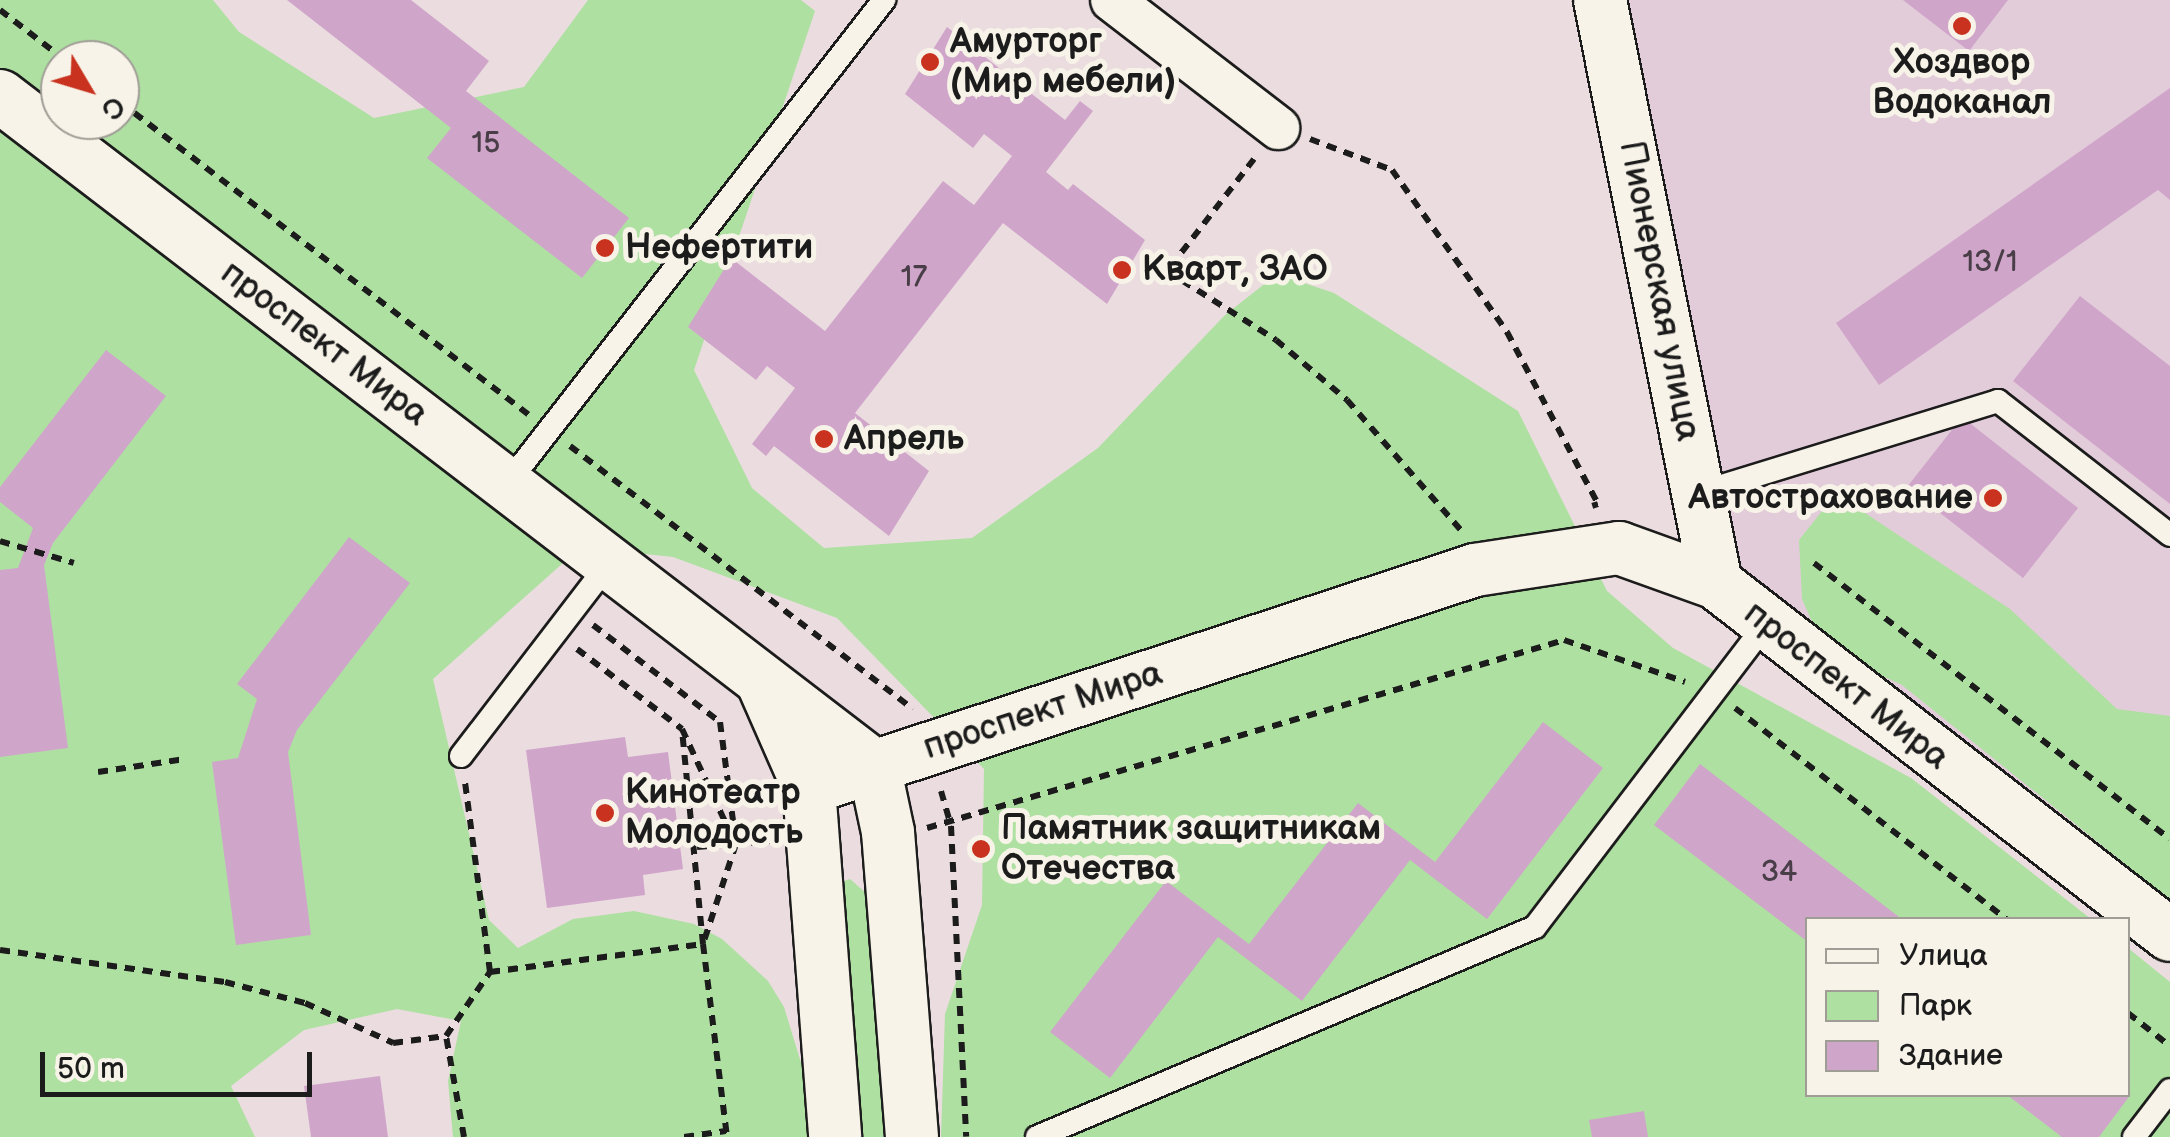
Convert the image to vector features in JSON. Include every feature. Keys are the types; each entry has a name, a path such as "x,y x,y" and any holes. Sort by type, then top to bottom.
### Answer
{"street":[{"path":"1112,0 1278,128"},
{"name":"Пионерская улица","path":"1600,0 1716,583"},
{"name":"проспект Мира","path":"0,96 507,484 596,580 760,678 874,766 1475,570 1620,548 1716,583 1764,626 2170,935"},
{"path":"760,678 809,788 835,1137"},
{"path":"809,788 874,766 888,832 912,1137"}],"lane":[{"path":"507,484 884,0"},
{"path":"1699,492 1998,401 2170,535"},
{"path":"461,756 596,580"},
{"path":"1038,1137 1535,927 1764,626"},
{"path":"2134,1137 2170,1090"}],"path":[{"path":"0,10 40,41"},
{"path":"1472,542 1347,400 1276,340 1166,270 1278,128 1392,170 1507,332 1598,504"},
{"path":"0,541 74,563"},
{"path":"1814,563 2170,839"},
{"path":"596,580 586,620 720,722 736,844 703,944"},
{"path":"556,633 682,729 736,844"},
{"path":"888,832 951,826 1564,640 1715,693 2003,917"},
{"path":"682,729 727,1134 684,1137"},
{"path":"461,756 490,972 446,1036 464,1137"},
{"path":"98,772 185,760"},
{"path":"951,826 966,1137"},
{"path":"697,848 736,844"},
{"path":"490,972 703,944"},
{"path":"0,950 226,982 305,1004 392,1043 446,1036"},
{"path":"2130,1015 2170,1046"}],"shaded area":[{"path":"1600,0 2170,0 2170,935 1716,583"}],"green space":[{"path":"0,0 213,0 239,32 374,118 524,87 588,0 801,0 815,11 694,370 752,488 824,548 972,538 1098,448 1225,315 1277,274 1334,293 1518,411 1607,591 1673,648 1911,778 2088,917 1805,917 1805,1097 2130,1097 2130,950 2170,982 2170,1137 941,1137 945,1014 982,905 984,769 837,618 673,557 581,547 433,679 489,920 518,948 573,919 634,911 694,924 722,939 768,981 784,1007 802,1066 808,1137 453,1137 448,1081 461,1021 397,1009 304,1030 231,1086 255,1137 0,1137"},
{"path":"1826,506 1862,511 2010,609 2117,709 2170,716 2170,900 1902,685 1824,649 1802,599 1799,540"},
{"path":"850,879 867,894 887,1137 854,1137 842,882"}],"building":[{"path":"287,0 411,0 489,61 466,91 629,218 582,278 427,158 451,128"},
{"name":"Хоздвор Водоканал","path":"1903,0 2008,0 1969,51"},
{"path":"947,27 1065,120 1080,101 1093,111 1046,172 1068,190 1073,184 1145,240 1107,304 1003,223 855,413 929,471 889,536 774,446 766,456 752,444 795,388 767,366 756,380 688,327 731,258 825,331 943,181 974,205 1012,156 984,134 973,148 905,94"},
{"path":"2170,88 2170,200 2158,190 1879,385 1836,323"},
{"path":"2080,296 2170,366 2170,504 2013,381"},
{"path":"106,350 166,396 53,543 44,565 68,748 0,757 0,570 18,568 33,528 0,502 0,487"},
{"name":"Автострахование","path":"1962,417 2078,508 2023,578 1907,487"},
{"path":"349,537 410,583 297,730 288,752 311,935 236,945 212,762 238,758 257,699 237,684"},
{"path":"1543,722 1603,768 1487,919 1410,860 1302,1001 1218,937 1110,1078 1050,1032 1166,881 1249,944 1358,803 1435,862"},
{"name":"Кинотеатр Молодость","path":"625,737 628,757 668,752 683,869 643,875 645,895 547,908 526,750"},
{"path":"1700,764 1899,917 1805,917 1805,940 1654,825"},
{"path":"380,1076 388,1137 311,1137 304,1086"},
{"path":"2010,1097 2129,1097 2099,1137 2062,1137"},
{"path":"1644,1111 1648,1137 1592,1137 1589,1120"}],"place":[{"name":"Хоздвор Водоканал","path":"1962,26"},
{"name":"Амурторг (Мир мебели)","path":"930,62"},
{"name":"Нефертити","path":"605,248"},
{"name":"Кварт, ЗАО","path":"1122,270"},
{"name":"Апрель","path":"824,439"},
{"name":"Автострахование","path":"1993,498"},
{"name":"Кинотеатр Молодость","path":"605,813"},
{"name":"Памятник защитникам Отечества","path":"981,849"}]}
